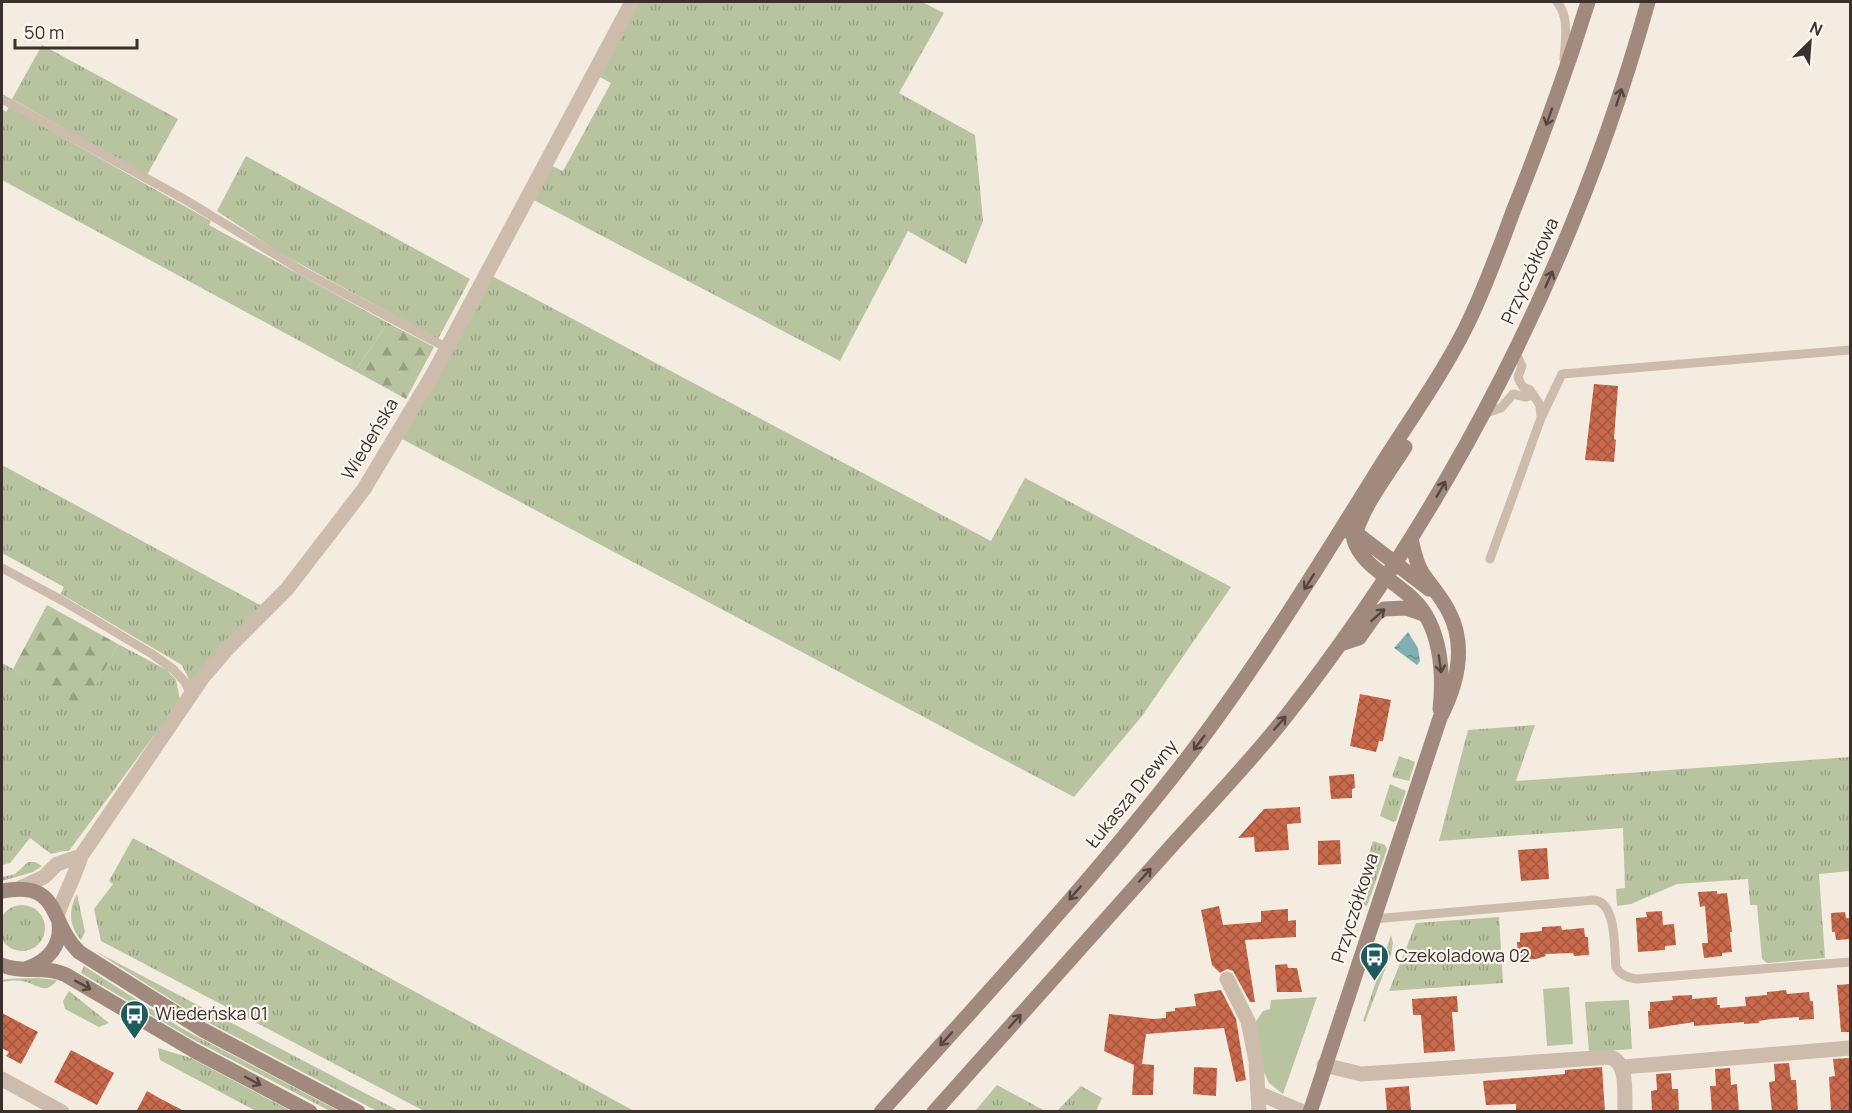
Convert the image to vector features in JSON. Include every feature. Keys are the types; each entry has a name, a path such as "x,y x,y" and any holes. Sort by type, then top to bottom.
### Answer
{"main road":[{"name":"Przyczółkowa","path":"1377,472 1439,376 1477,303 1530,170 1588,2"},
{"name":"Przyczółkowa","path":"1310,1112 1440,718 1455,683 1459,648 1453,621 1423,573 1411,539 1483,414 1551,275 1580,206 1613,114 1648,2"},
{"path":"1436,591 1430,590 1395,563 1347,533 1366,510 1454,370 1479,323 1477,303"},
{"name":"Łukasza Drewny","path":"881,1112 1136,823 1239,687 1347,533 1377,472"},
{"name":"Przyczółkowa","path":"1347,533 1354,540 1357,550 1364,558 1413,599 1434,635 1441,665 1440,718"},
{"path":"934,1112 1285,718 1341,644 1411,539"},
{"path":"1341,644 1359,638 1376,614 1384,609 1406,608 1423,614"},
{"path":"8,890 31,890 40,894 48,901 57,916 69,943 86,957 203,1030 358,1112"},
{"path":"28,968 48,958 54,949 60,927 57,916"},
{"path":"4,969 45,969 66,975 195,1051 310,1112"}],"street":[{"name":"Wiedeńska","path":"57,916 75,877 81,856 192,697 203,677 287,589 364,489 447,348 632,2"},
{"path":"8,890 44,877 57,864 81,856"},
{"path":"1227,979 1248,1021 1256,1061 1259,1112"},
{"path":"1623,1067 1851,1048"},
{"path":"1324,1065 1361,1074 1610,1057 1617,1059 1623,1067 1625,1112"},
{"path":"2,1079 62,1112"},
{"path":"1258,1093 1303,1112"}],"lane":[{"path":"1557,2 1563,11 1565,24 1563,79"},
{"path":"2,99 184,199 304,272 447,348"},
{"path":"1490,559 1541,418 1562,375 1851,350"},
{"path":"1515,352 1522,366 1518,377 1523,387 1530,390 1540,405 1541,418"},
{"path":"1483,414 1501,408 1513,394 1532,395"},
{"path":"2,568 152,654 173,669 185,682 192,697"},
{"path":"1373,919 1594,900 1601,901 1607,906 1611,915 1616,967 1618,972 1629,978 1851,962"}],"green space":[{"path":"638,2 922,2 944,13 899,93 975,135 983,221 966,264 908,231 840,361 532,199 550,165 563,171 611,83 598,76"},
{"path":"42,45 178,119 147,175 12,99"},
{"path":"9,107 211,221 209,225 388,323 355,371 2,180 2,109 6,112"},
{"path":"246,156 470,279 438,339 280,253 217,211"},
{"path":"490,275 991,541 1025,478 1231,587 1142,716 1074,797 402,439"},
{"path":"388,323 434,347 406,399 355,371"},
{"path":"2,465 262,606 191,684 182,665 61,594 64,587 2,553"},
{"path":"47,605 118,644 84,708 13,669"},
{"path":"118,644 167,670 176,680 180,700 69,851 51,854 30,838 10,863 2,865 2,663 84,707"},
{"path":"1535,725 1516,781 1850,757 1850,871 1819,874 1825,958 1767,963 1762,959 1757,905 1750,905 1748,879 1677,884 1631,904 1617,906 1616,889 1625,888 1623,828 1439,841 1468,730"},
{"path":"1399,756 1415,762 1409,781 1392,777"},
{"path":"1390,784 1406,791 1396,821 1393,822 1380,816"},
{"path":"133,838 634,1111 424,1111 101,941 94,909 113,884 109,881"},
{"path":"1373,841 1385,845 1387,849 1367,906 1353,903"},
{"path":"28,862 35,862 42,866 33,872 2,881 2,877 15,874"},
{"path":"77,894 85,932 81,940 74,929 71,918 72,906"},
{"path":"22,905 38,912 45,928 38,944 22,951 6,944 -1,928 6,912"},
{"path":"1499,917 1503,983 1389,991 1416,923"},
{"path":"1391,935 1393,943 1391,954 1365,1022 1363,1021"},
{"path":"95,951 399,1111 377,1111 198,1017"},
{"path":"84,966 181,1028 339,1111 330,1111 190,1038 81,973"},
{"path":"6,979 57,980 48,988 40,988 22,981 2,982"},
{"path":"1569,987 1573,1044 1547,1046 1543,989"},
{"path":"69,991 109,1023 99,1027 65,1009 63,1001"},
{"path":"1317,997 1283,1094 1269,1083 1264,1072 1255,1023 1263,1011 1270,1009 1271,1000"},
{"path":"1629,1000 1632,1049 1589,1052 1585,1002"},
{"path":"158,1048 191,1058 291,1111 256,1111 160,1060"},
{"path":"997,1085 1045,1111 975,1111"},
{"path":"1081,1086 1102,1098 1096,1111 1057,1111"}],"water":[{"path":"1408,632 1418,648 1420,661 1417,665 1394,648"}],"building":[{"path":"1594,384 1618,386 1614,462 1585,460"},
{"path":"1360,694 1391,700 1383,741 1379,741 1376,752 1350,746"},
{"path":"1354,774 1355,788 1352,789 1352,798 1331,799 1329,776"},
{"path":"1300,807 1301,823 1287,824 1289,850 1255,852 1254,837 1238,838 1264,809"},
{"path":"1340,840 1341,864 1318,865 1318,841"},
{"path":"1547,848 1549,879 1521,881 1518,850"},
{"path":"1717,891 1717,894 1727,893 1732,952 1722,953 1722,956 1704,958 1702,943 1708,943 1705,906 1700,907 1698,892"},
{"path":"1219,906 1223,925 1261,922 1261,911 1288,909 1288,921 1296,920 1296,937 1245,940 1255,1002 1250,1002 1233,971 1227,969 1220,973 1212,965 1201,910"},
{"path":"1662,911 1663,925 1674,924 1676,945 1665,946 1665,950 1638,952 1636,918 1647,917 1646,912"},
{"path":"1845,912 1846,918 1851,918 1851,939 1836,940 1835,932 1832,932 1831,913"},
{"path":"1561,926 1562,930 1584,928 1585,937 1588,937 1589,955 1545,954 1546,956 1536,959 1518,960 1517,942 1520,942 1520,933 1542,931 1542,927"},
{"path":"1287,964 1288,968 1297,968 1302,992 1277,992 1275,965"},
{"path":"1851,984 1851,1032 1841,1032 1837,985"},
{"path":"1221,990 1236,1019 1246,1080 1236,1082 1224,1028 1146,1034 1142,1064 1154,1065 1153,1095 1132,1095 1134,1065 1104,1051 1109,1014 1153,1019 1166,1018 1166,1012 1175,1011 1175,1008 1196,1006 1194,994"},
{"path":"1786,990 1787,994 1809,992 1810,1001 1813,1001 1814,1019 1799,1020 1799,1017 1771,1019 1759,1021 1759,1023 1694,1026 1694,1022 1649,1029 1650,1002 1673,1000 1672,996 1692,995 1692,999 1717,997 1717,1005 1720,1005 1720,1008 1746,1006 1745,997"},
{"path":"1457,996 1458,1012 1452,1012 1455,1051 1424,1053 1421,1015 1413,1015 1412,999"},
{"path":"2,1013 38,1032 21,1064 6,1056 9,1052 2,1048"},
{"path":"71,1050 114,1073 97,1105 54,1082"},
{"path":"1849,1058 1851,1112 1831,1112 1829,1077 1835,1076 1833,1059"},
{"path":"1789,1063 1791,1080 1796,1080 1798,1112 1772,1112 1769,1082 1775,1081 1774,1064"},
{"path":"1194,1067 1217,1068 1216,1096 1193,1094"},
{"path":"1602,1067 1605,1112 1516,1112 1516,1104 1486,1105 1483,1081 1565,1074 1565,1070"},
{"path":"1730,1068 1731,1085 1737,1084 1739,1112 1712,1112 1710,1086 1716,1086 1715,1069"},
{"path":"1671,1073 1672,1089 1678,1089 1679,1112 1652,1112 1651,1091 1657,1090 1656,1074"},
{"path":"1409,1086 1411,1110 1387,1112 1385,1088"},
{"path":"147,1091 161,1099 186,1112 136,1112"}],"place":[{"name":"Czekoladowa 02","path":"1374,982"},
{"name":"Wiedeńska 01","path":"134,1040"}]}
